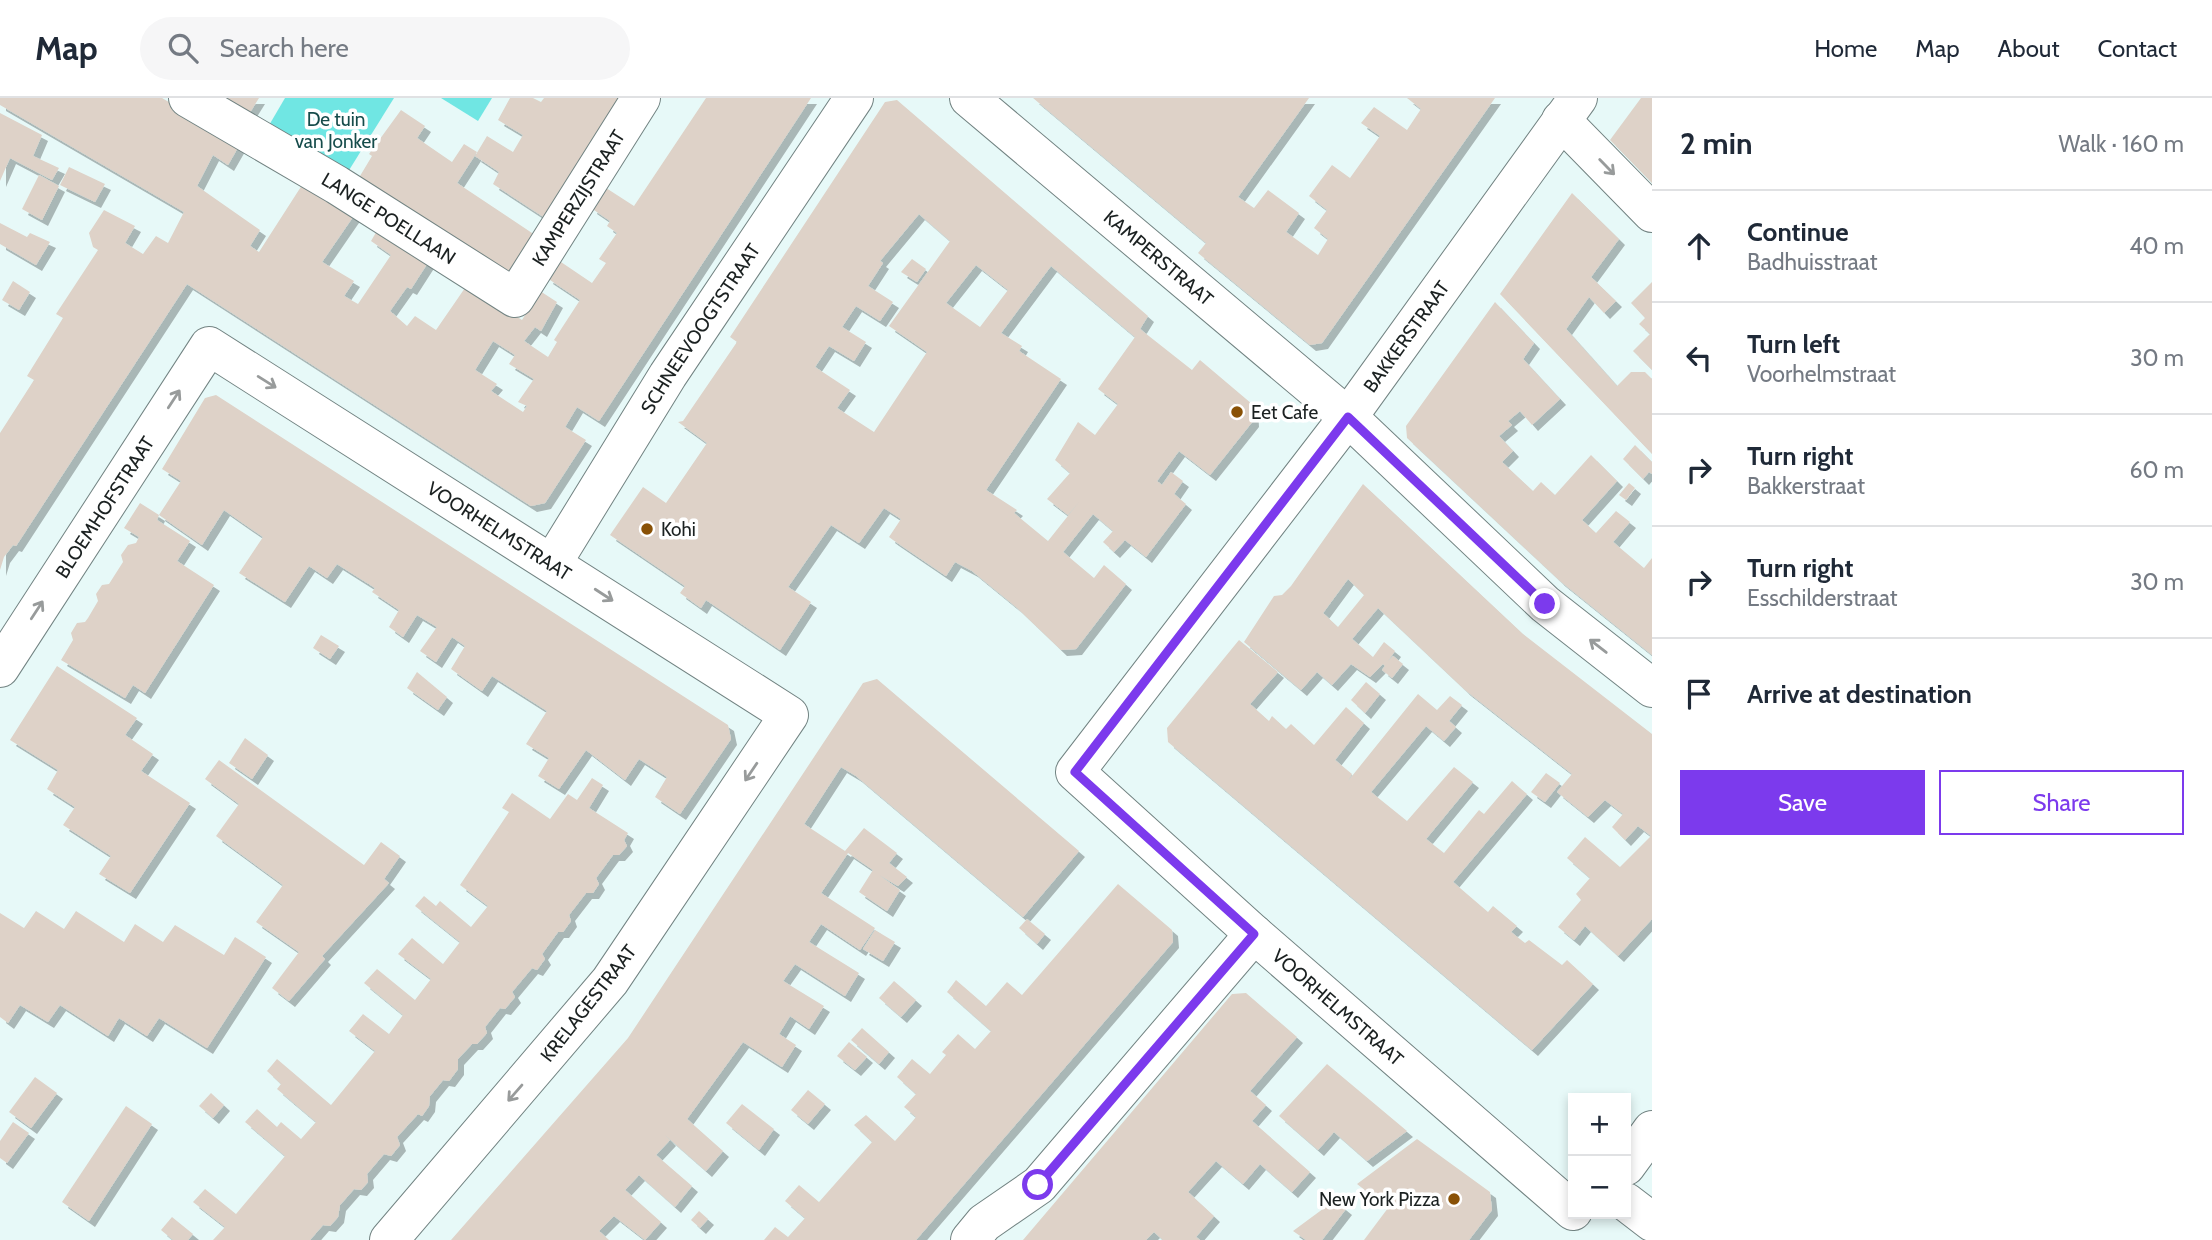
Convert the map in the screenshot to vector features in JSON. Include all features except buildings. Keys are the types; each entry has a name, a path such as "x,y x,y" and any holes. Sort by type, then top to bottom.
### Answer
{"street":[{"name":"LANGE POELLAAN","path":"188,98 337,185 515,298"},
{"name":"KAMPERZIJSTRAAT","path":"515,298 640,98"},
{"name":"SCHNEEVOOGTSTRAAT","path":"553,562 668,375 854,98"},
{"name":"KAMPERSTRAAT","path":"969,98 1348,417 1545,604 1652,688"},
{"name":"BAKKERSTRAAT","path":"1075,772 1348,417 1570,109"},
{"path":"1570,109 1652,213"},
{"name":"VOORHELMSTRAAT","path":"209,346 553,562 789,715"},
{"name":"BLOEMHOFSTRAAT","path":"0,668 209,346"},
{"name":"KRELAGESTRAAT","path":"389,1240 610,981 789,715"},
{"name":"VOORHELMSTRAAT","path":"1075,772 1578,1220"},
{"path":"970,1240 984,1223 1038,1185 1254,934"},
{"path":"1631,1159 1652,1130"},
{"path":"1631,1206 1652,1222"}],"green space":[{"name":"De tuin van Jonker","path":"285,98 394,98 346,175 268,127"},
{"path":"441,98 492,98 478,121"}],"place":[{"name":"Eet Cafe","path":"1237,412"},
{"name":"Kohi","path":"647,529"},
{"name":"New York Pizza","path":"1454,1199"}],"route":[{"path":"1038,1185 1254,934 1075,772 1348,417 1545,604"}]}
